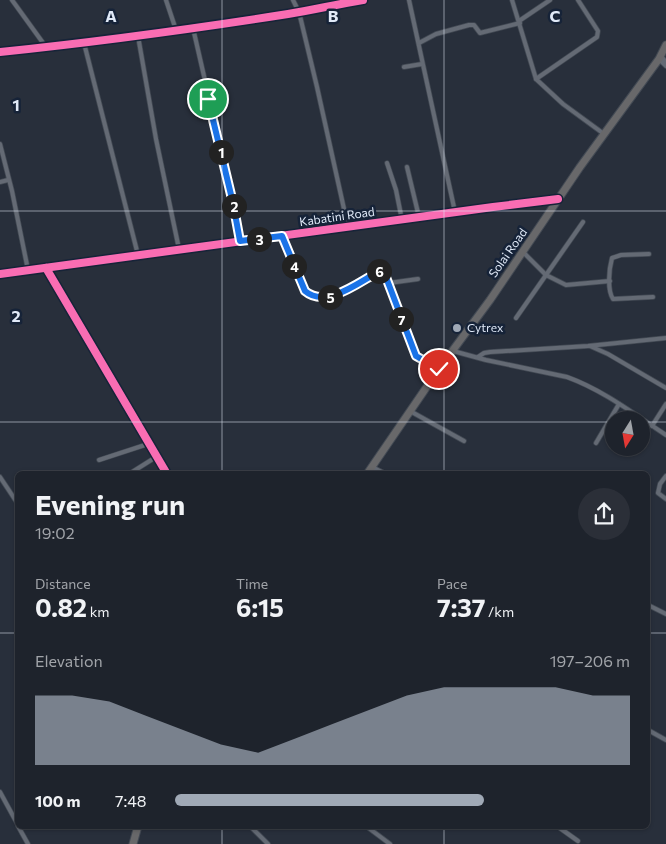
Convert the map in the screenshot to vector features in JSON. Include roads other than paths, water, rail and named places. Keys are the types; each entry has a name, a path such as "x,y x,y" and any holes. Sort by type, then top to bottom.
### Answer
{"highway":[{"name":"Solai Road","path":"369,471 604,134 662,59 666,45"},
{"path":"133,844 137,829"}],"street":[{"path":"12,0 46,47"},
{"path":"166,0 176,30"},
{"path":"293,0 299,12 348,227"},
{"path":"0,52 138,36 299,12 363,0"},
{"path":"409,0 455,212"},
{"path":"512,0 536,79 563,104 604,134"},
{"path":"419,43 436,34 469,25 476,26 480,34 519,22 550,0"},
{"path":"536,79 597,37 598,31 578,0"},
{"path":"193,28 240,241"},
{"path":"138,36 156,139 180,249"},
{"path":"84,43 138,255"},
{"path":"662,59 666,66"},
{"path":"404,67 422,64"},
{"path":"0,144 28,270"},
{"path":"387,163 396,190 402,220"},
{"path":"407,167 419,217"},
{"path":"0,182 8,180"},
{"name":"Kabatini Road","path":"0,274 558,199"},
{"path":"516,318 583,222"},
{"path":"282,236 305,291 310,296 318,298 330,297 381,271 385,274 416,356 439,369"},
{"path":"523,252 546,275 566,285 610,281"},
{"path":"649,254 614,256 611,260 611,296 613,300 653,297"},
{"path":"46,268 165,471"},
{"path":"388,283 418,279"},
{"path":"478,357 490,352 588,346 666,338"},
{"path":"588,346 608,354 666,388"},
{"path":"453,350 567,377 619,404 666,435"},
{"path":"596,444 619,404"},
{"path":"652,426 666,404"},
{"path":"410,412 464,442"},
{"path":"100,460 148,444"},
{"path":"134,471 156,457"},
{"path":"372,467 380,471"},
{"path":"666,476 660,484 658,493 666,500"},
{"path":"0,477 15,500"},
{"path":"650,606 666,614"},
{"path":"650,731 666,740"},
{"path":"0,792 15,820"},
{"path":"20,829 28,844"},
{"path":"253,829 268,844"},
{"path":"370,829 390,844"},
{"path":"561,829 578,841"}],"place":[{"name":"Cytrex","path":"457,328"}]}
